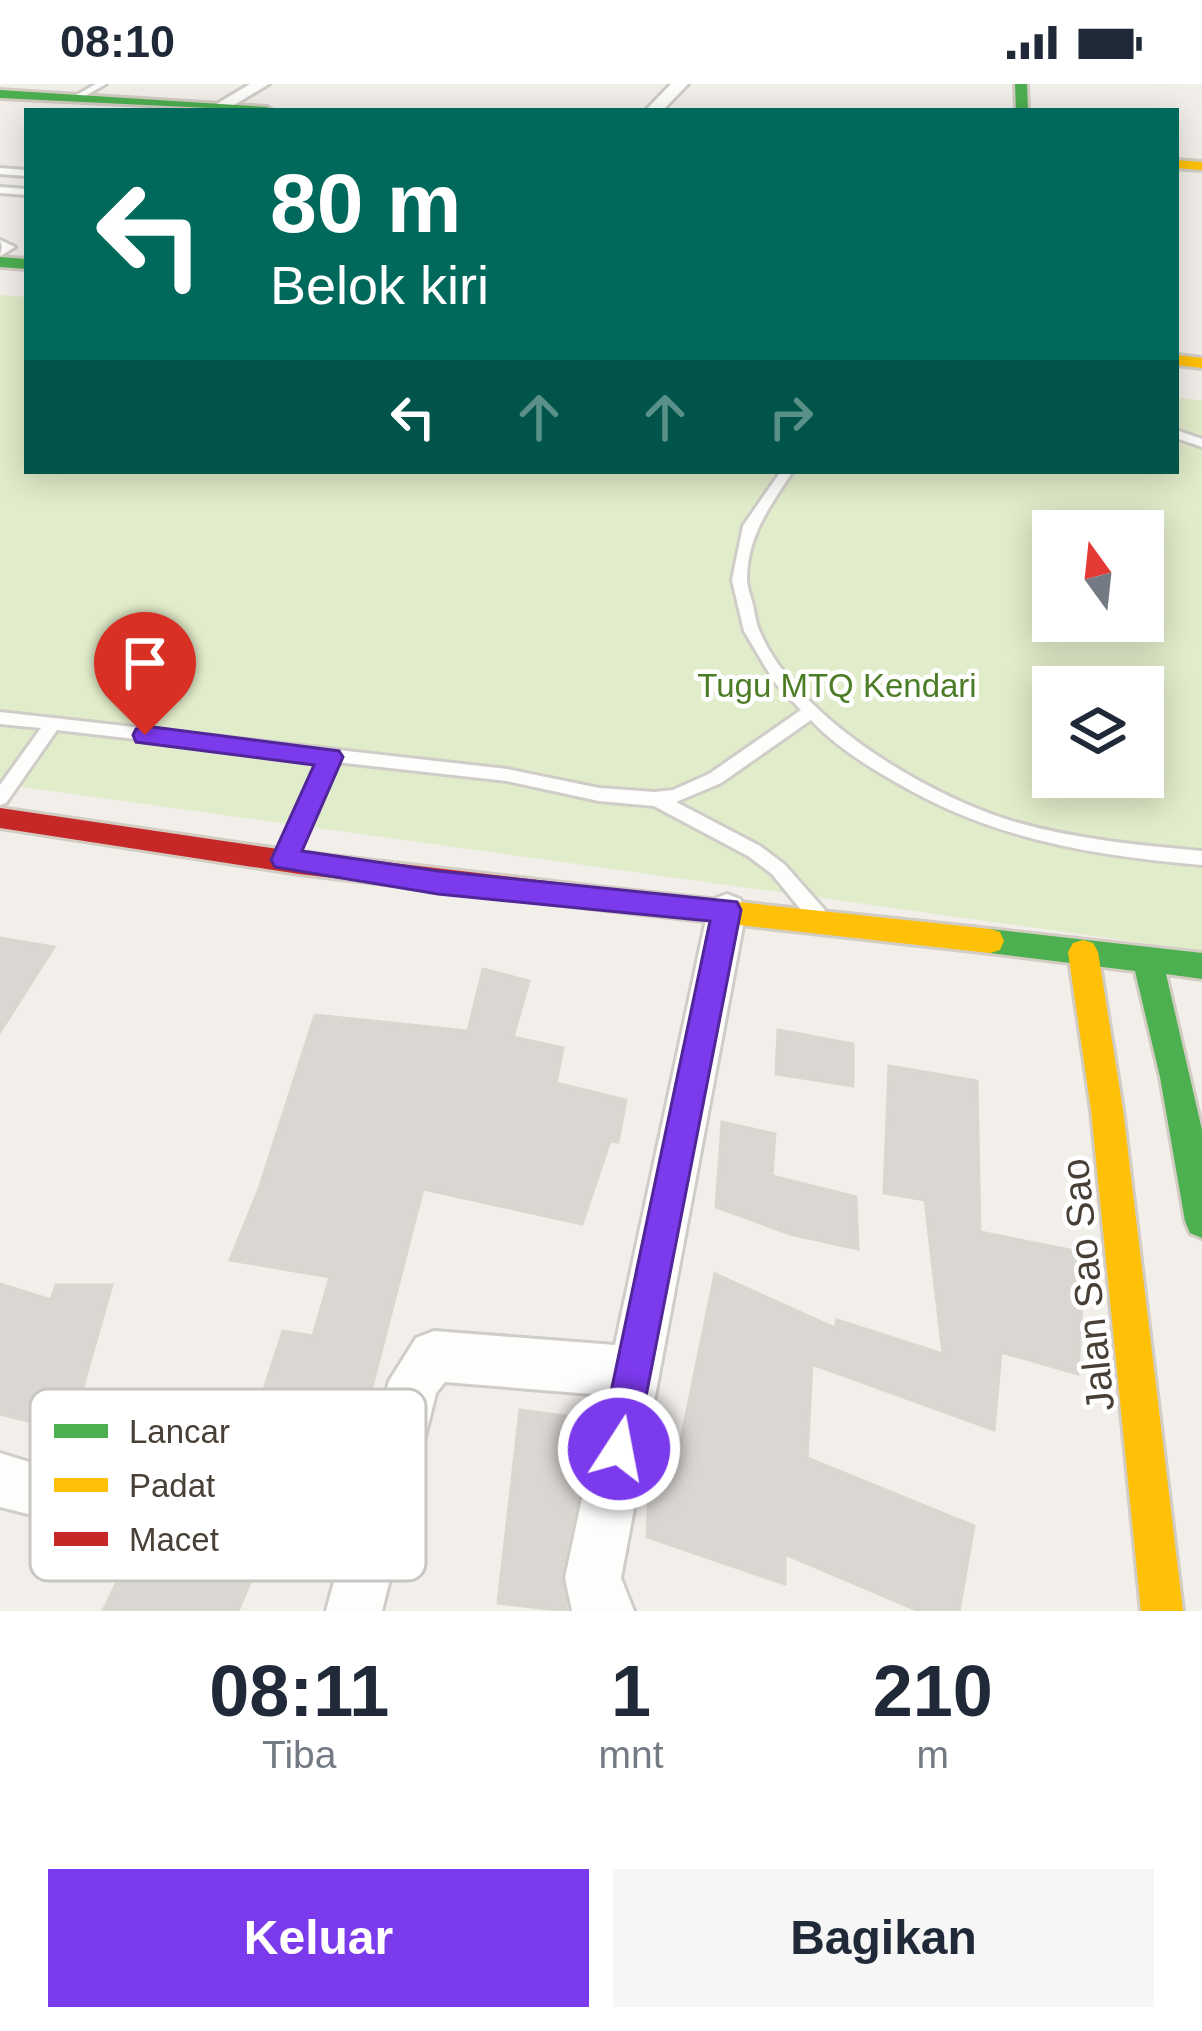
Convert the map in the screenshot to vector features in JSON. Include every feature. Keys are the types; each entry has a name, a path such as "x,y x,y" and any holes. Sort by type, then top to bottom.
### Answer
{"street":[{"path":"0,98 218,108 261,84"},
{"path":"656,108 680,84"},
{"path":"0,98 95,108"},
{"path":"1,815 438,883 727,910 1202,966"},
{"path":"606,1611 595,1598 593,1578 727,910"},
{"name":"Jalan Sao Sao","path":"1083,952 1107,1110 1162,1611"},
{"path":"1147,959 1176,1077 1202,1221"},
{"path":"412,1389 434,1356 446,1354 634,1372"},
{"path":"354,1611 362,1581"}],"lane":[{"path":"75,98 102,84"},
{"path":"784,474 758,502 739,548 740,600 763,656 809,713 883,769 979,816 1089,847 1202,857"},
{"path":"658,800 710,780 809,713"},
{"path":"0,718 506,775 584,792 658,800 766,860 823,922"},
{"path":"1,815 53,724"},
{"path":"284,860 330,757"}],"green space":[{"name":"Tugu MTQ Kendari","path":"0,295 24,297 24,474 1179,474 1179,398 1202,400 1202,951 0,784"}],"building":[{"path":"0,938 54,947 0,1032"},
{"path":"483,969 529,981 513,1037 563,1048 556,1083 626,1100 618,1142 610,1141 582,1224 423,1189 371,1389 264,1389 283,1331 313,1336 330,1277 230,1260 259,1189 315,1015 468,1031"},
{"path":"778,1030 853,1044 853,1086 776,1074"},
{"path":"889,1066 977,1081 980,1232 1085,1253 1078,1374 1001,1352 994,1430 812,1364 807,1458 974,1526 959,1611 919,1611 785,1554 785,1584 647,1537 650,1475 672,1484 715,1274 835,1328 837,1320 943,1354 925,1200 884,1193"},
{"path":"722,1122 775,1134 772,1176 856,1197 858,1249 790,1234 716,1207"},
{"path":"0,1284 51,1300 56,1285 112,1285 82,1389 30,1389 30,1422 0,1414"},
{"path":"520,1410 594,1420 561,1577 567,1611 498,1603"},
{"path":"117,1581 251,1581 238,1611 103,1611"}],"traffic: fast":[{"path":"1021,84 1022,108"},
{"path":"0,94 220,108"},
{"path":"0,262 24,264"},
{"path":"990,941 1202,966"},
{"path":"1147,959 1176,1077 1202,1221"}],"traffic: slow":[{"path":"1179,164 1202,166"},
{"path":"1179,360 1202,363"},
{"path":"606,899 990,941"},
{"path":"1083,952 1107,1110 1162,1611"}],"traffic: jam":[{"path":"0,818 299,863 606,899"}],"route":[{"path":"145,735 330,757 284,860 438,883 727,910 619,1449"}]}
